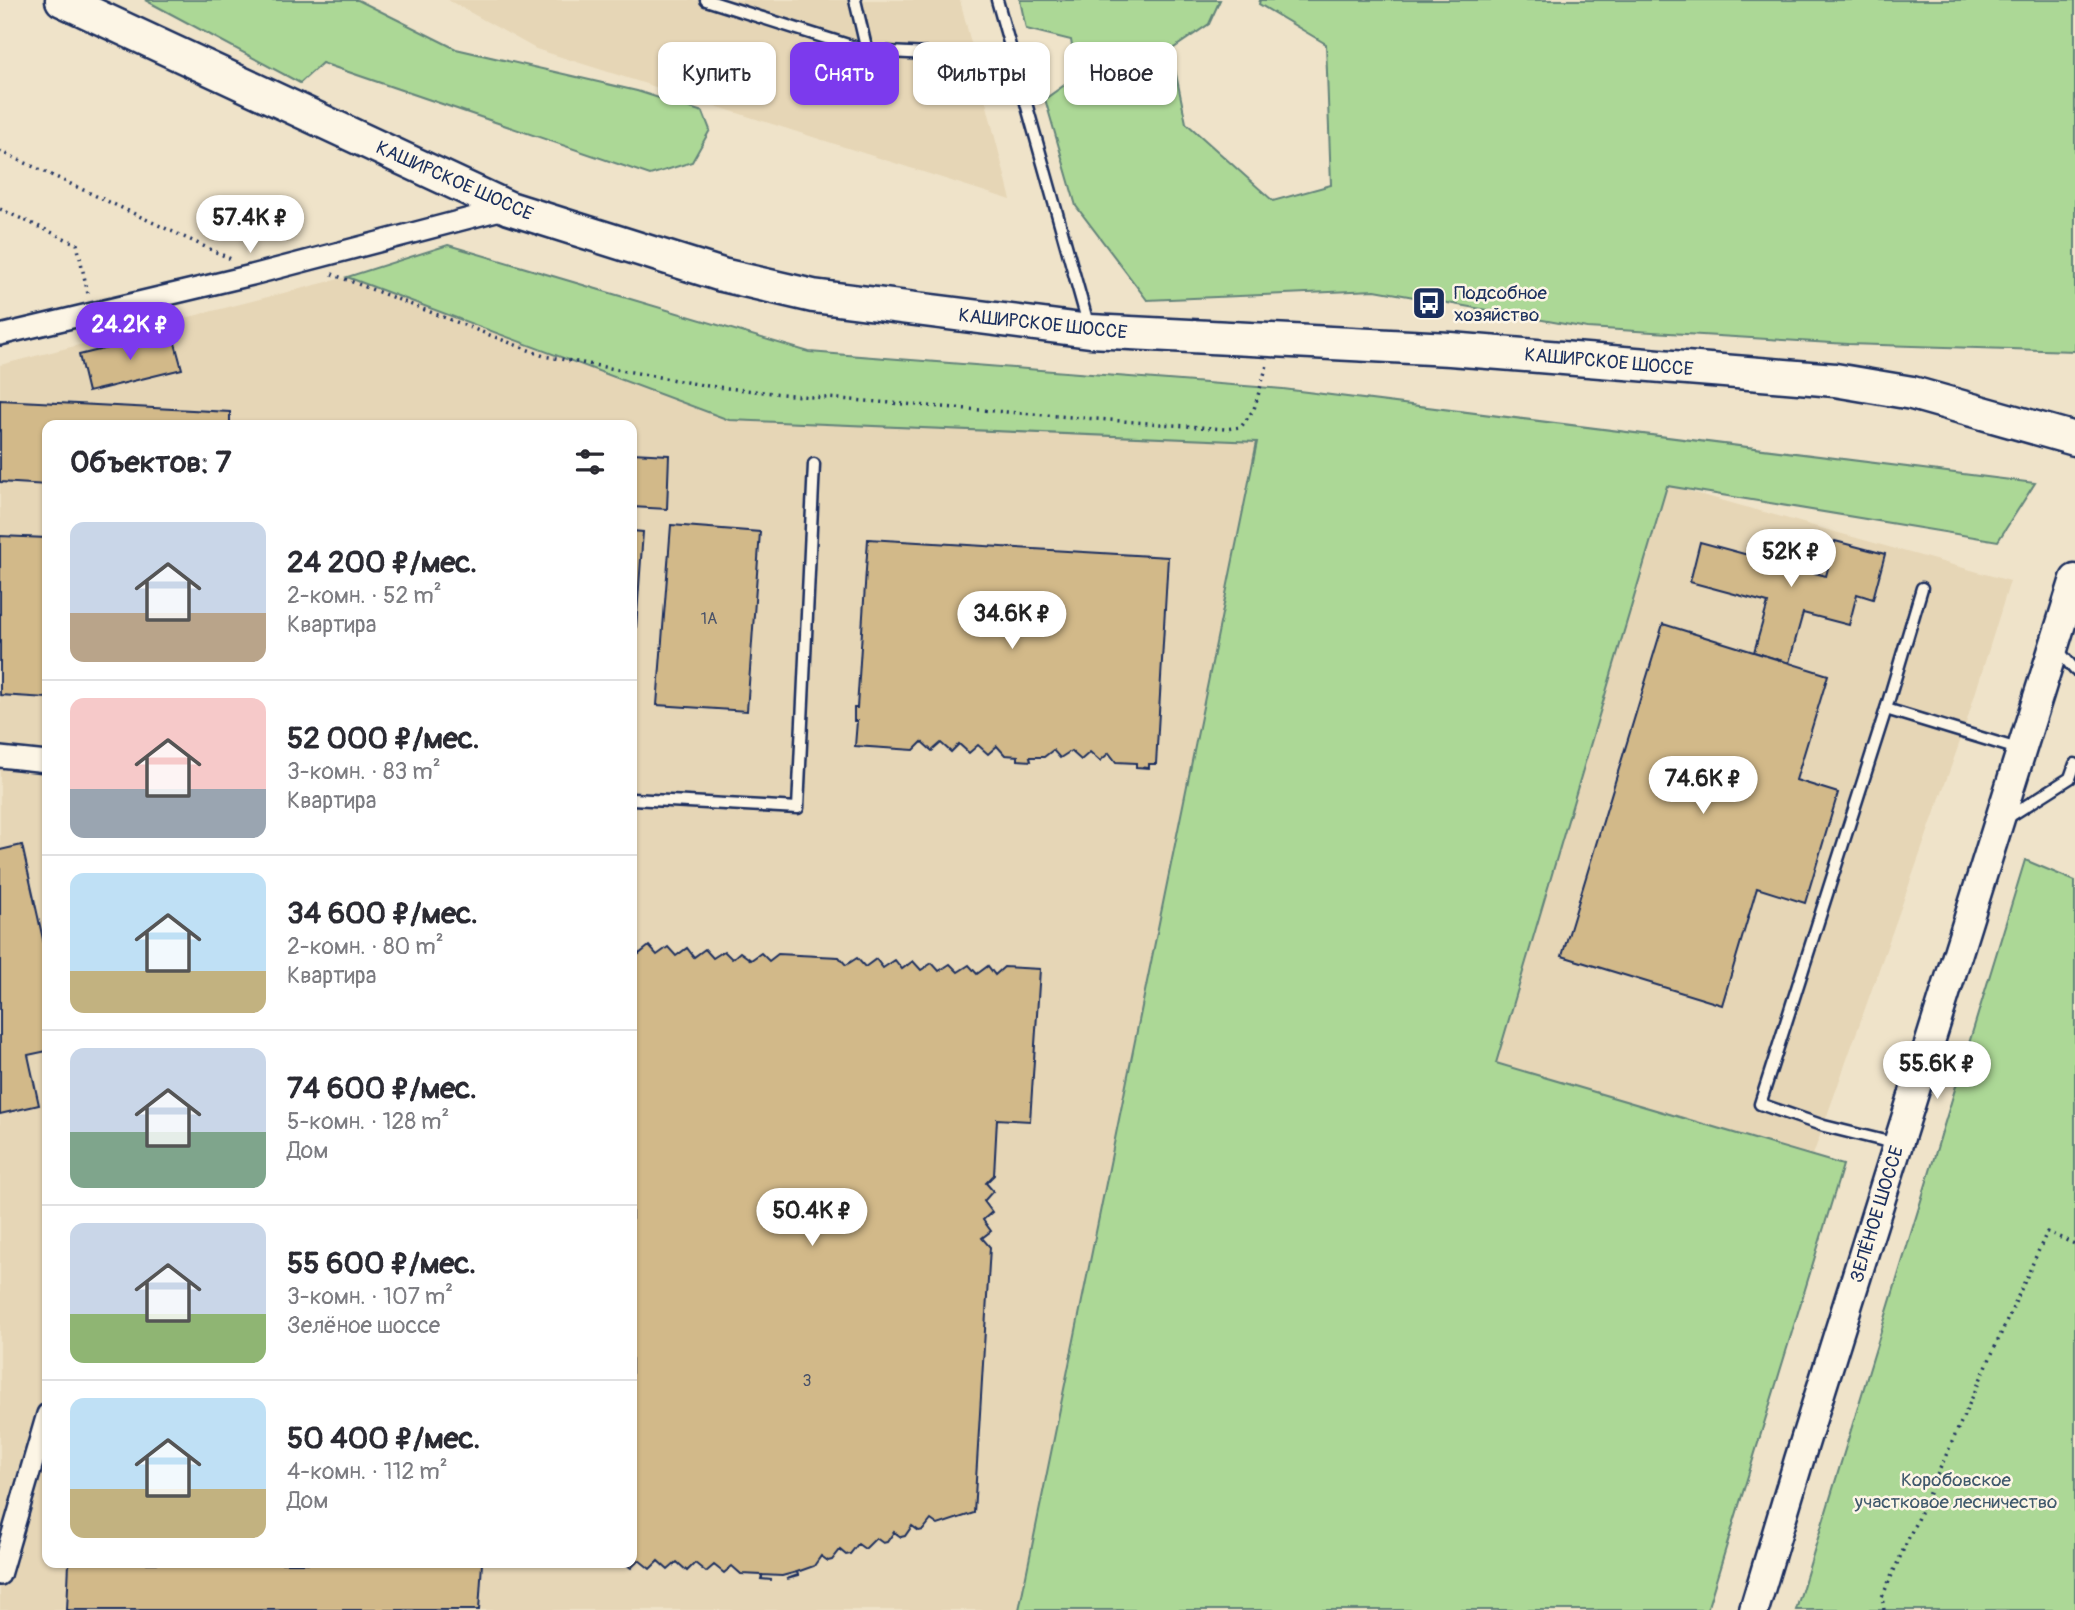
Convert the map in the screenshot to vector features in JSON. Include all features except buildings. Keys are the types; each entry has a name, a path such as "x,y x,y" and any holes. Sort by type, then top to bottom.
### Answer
{"main road":[{"name":"КАШИРСКОЕ ШОССЕ","path":"62,0 509,208 722,275 813,296 1090,331 1450,349 1835,380 1912,393 2075,439"},
{"name":"ЗЕЛЁНОЕ ШОССЕ","path":"1754,1610 2075,579"}],"street":[{"path":"0,335 252,275 509,208"},
{"path":"0,757 42,761"},
{"path":"0,1575 42,1431"}],"lane":[{"path":"706,0 839,42"},
{"path":"855,0 865,42"},
{"path":"996,0 1008,42"},
{"path":"1026,105 1090,331"},
{"path":"637,799 798,808 814,464"},
{"path":"1898,1144 1824,1126 1760,1104 1923,588"},
{"path":"2054,645 2075,670"},
{"path":"1885,709 2021,751"},
{"path":"1998,824 2070,778 2075,764"}],"path":[{"path":"0,151 240,263 252,275"},
{"path":"0,209 77,244 93,313"},
{"path":"303,262 544,356 708,386 1169,426 1225,429 1241,427 1254,409 1275,339"},
{"path":"1884,1610 1882,1597 2047,1232 2075,1244"}],"shaded area":[{"path":"448,0 960,0 971,42 913,42 913,105 987,105 1011,200 712,105 776,105 776,42 658,42 658,88 536,49"},
{"path":"347,277 729,420 1257,442 1019,1610 0,1610 0,365"},
{"path":"1667,485 2010,581 1963,733 1813,1155 1496,1064"}],"green space":[{"path":"145,0 358,0 456,49 637,91 658,98 658,105 681,105 703,112 710,130 692,162 650,175 322,63 300,83"},
{"path":"1020,0 1220,0 1209,24 1177,46 1177,42 1071,42 1026,29"},
{"path":"1260,0 2075,0 2075,351 1848,344 1587,328 1375,290 1147,300 1076,206 1047,105 1050,105 1050,95 1064,85 1064,105 1177,105 1177,79 1186,123 1273,201 1331,185 1326,44 1259,4"},
{"path":"448,245 809,352 1283,389 2035,483 1998,541 1667,486 1496,1063 1843,1165 1707,1610 1019,1610 1257,442 729,420 347,277"},
{"name":"Коробовское участковое лесничество","path":"2025,860 2075,881 2075,1610 1796,1610"}],"place":[{"name":"Подсобное хозяйство","path":"1429,303"}]}
